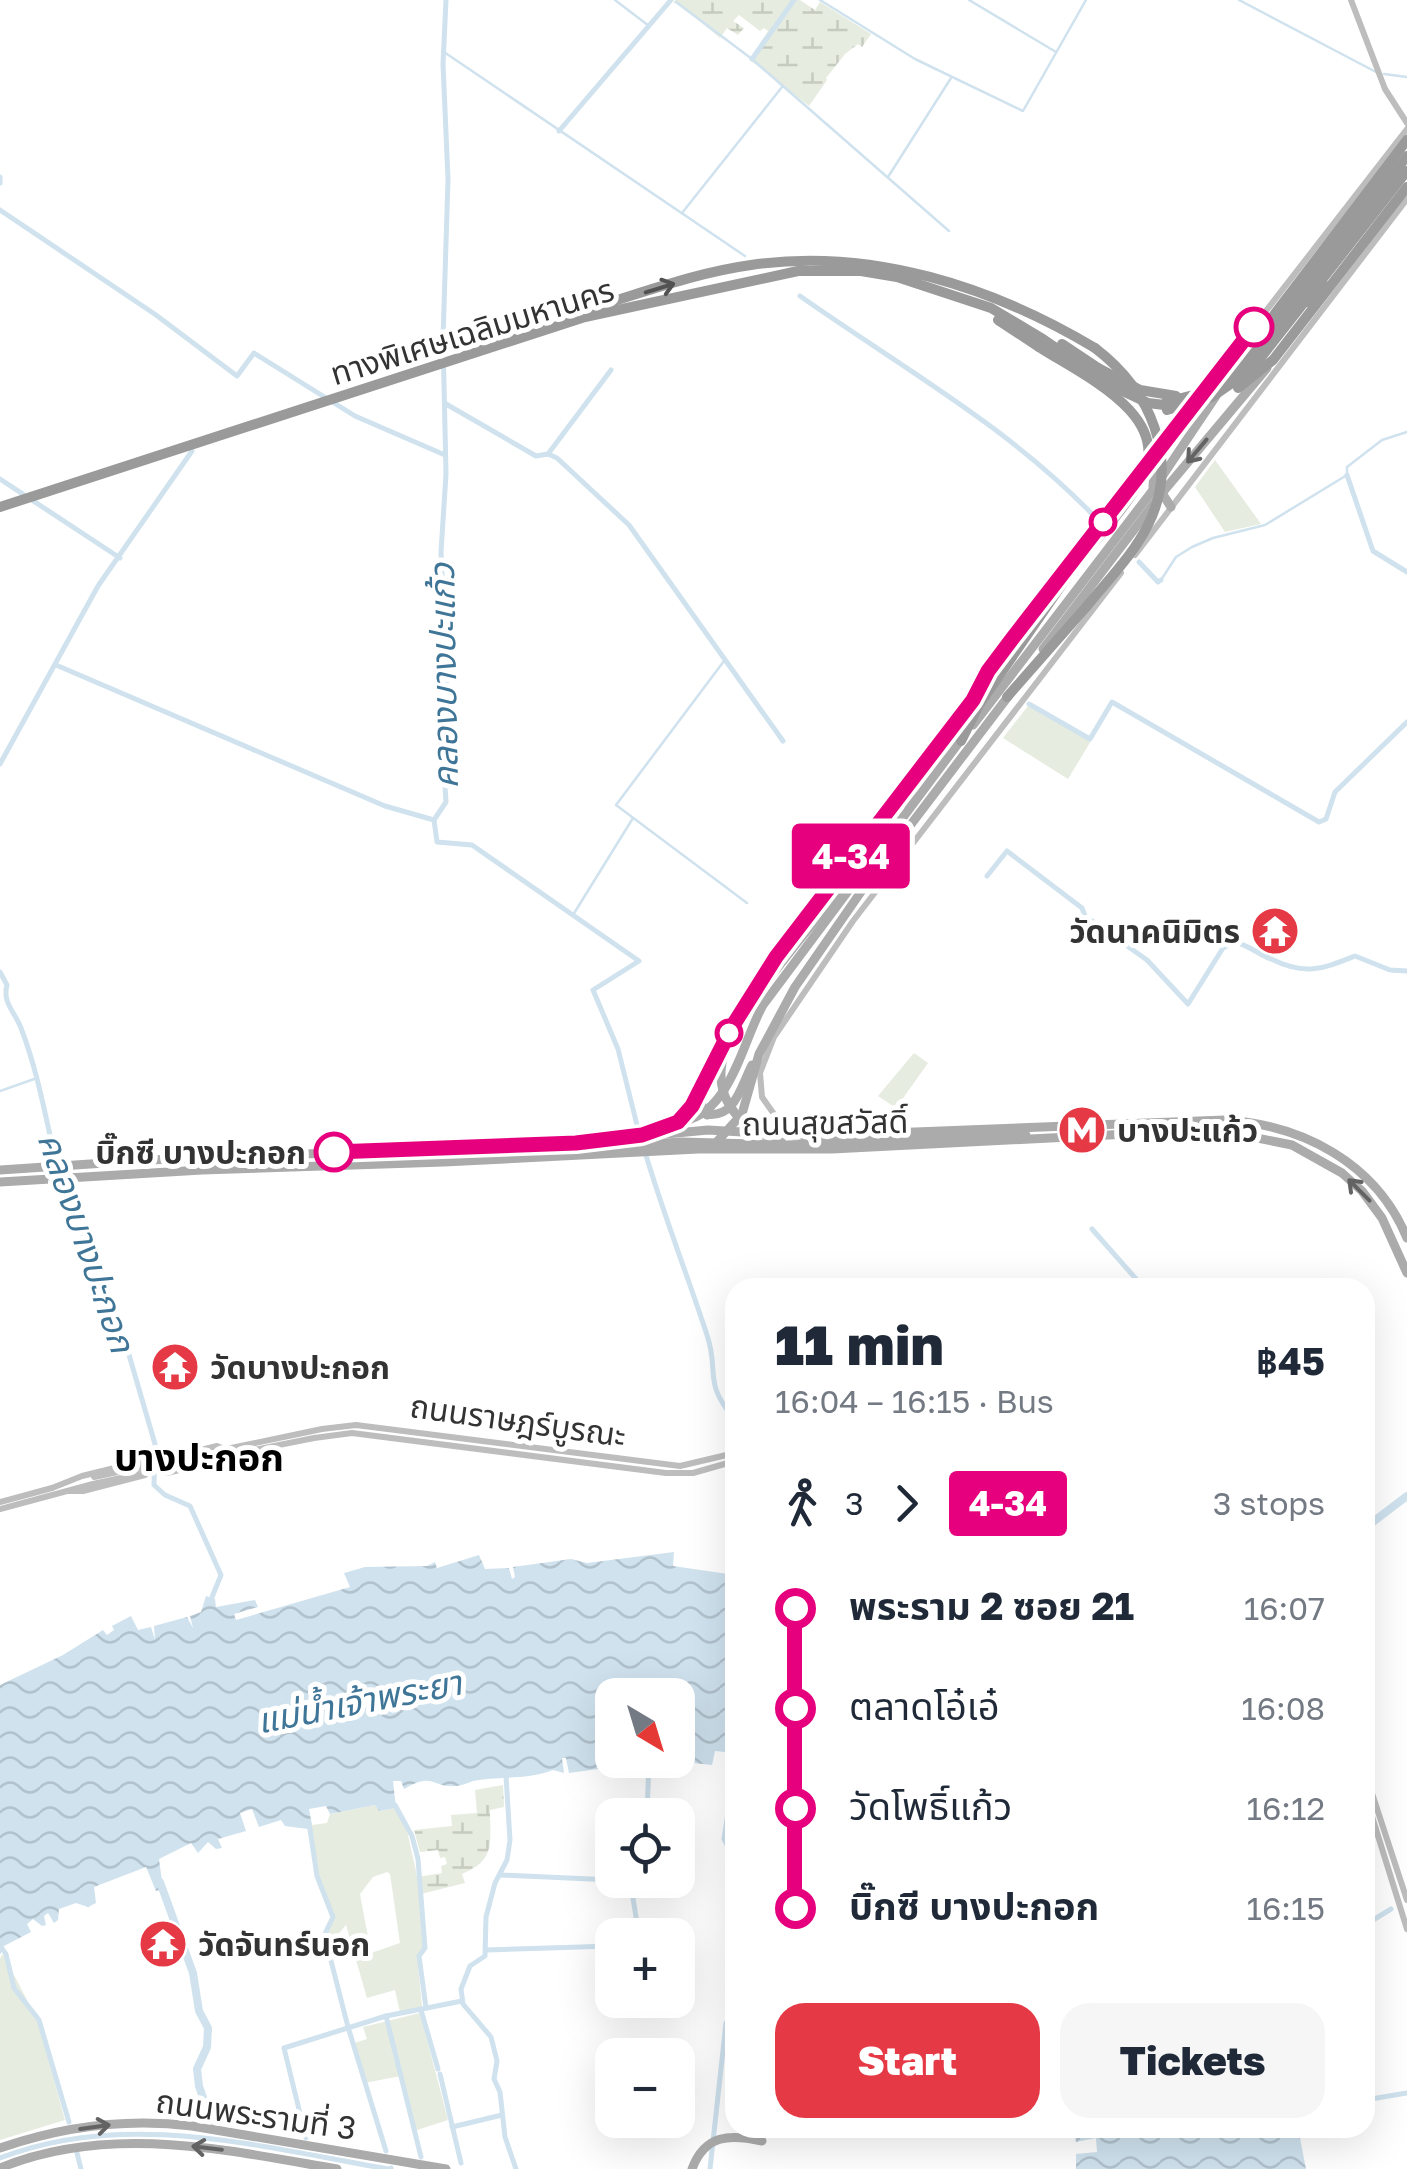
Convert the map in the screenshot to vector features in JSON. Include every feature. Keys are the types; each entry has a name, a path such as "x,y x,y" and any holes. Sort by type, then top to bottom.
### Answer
{"highway":[{"path":"1197,399 1239,362 1407,140"},
{"path":"1197,399 1252,358 1407,153"},
{"path":"942,282 1018,316 1126,385 1171,396 1206,390 1231,376 1248,360 1407,153"},
{"path":"1167,406 1238,382 1266,354 1407,179"},
{"path":"968,300 991,308 1043,339 1110,386 1160,406 1215,400 1258,369 1377,211 1407,179"},
{"name":"ทางพิเศษเฉลิมมหานคร","path":"0,504 500,336 748,265 822,261 883,266 942,282"},
{"name":"ทางพิเศษเฉลิมมหานคร","path":"0,504 531,333 758,278 810,270 861,271 897,277 968,300"},
{"path":"942,282 997,299 1095,348 1128,377 1147,405 1160,442 1159,497 1141,538 1007,697"},
{"path":"968,300 1130,410 1144,427 1149,446 1142,478 973,700"},
{"path":"961,740 979,705 1050,597"}],"main road":[{"path":"678,1122 786,942 973,700 992,666 1407,126 1376,67 1351,0"},
{"path":"702,1149 725,1132 745,1107 759,1054 780,1012 874,873 1157,492 1172,462 1247,352 1407,153"},
{"path":"642,1135 705,1112 725,1090 746,1037 772,992 961,740 1157,492 1258,380 1407,179"},
{"path":"705,1112 718,1116 728,1112 815,976 939,809 1407,199"},
{"path":"1155,456 1157,492 1171,507"},
{"path":"1134,484 1172,462"},
{"path":"810,1139 767,1138 744,1124 726,1097 722,1062 751,1006 907,804 939,769"},
{"path":"907,804 918,770"},
{"path":"920,813 939,809"},
{"path":"745,1006 772,992"},
{"path":"763,1005 768,1018 780,1012"},
{"path":"736,1020 763,1005"},
{"path":"759,1054 756,1070 762,1097 772,1114 810,1139"},
{"path":"740,1058 742,1065 756,1070"},
{"path":"700,1091 705,1112 745,1150"},
{"name":"ถนนสุขสวัสดิ์","path":"0,1170 560,1144 695,1131 750,1131 810,1139 831,1135 1234,1120 1287,1130 1326,1147 1359,1170 1391,1208 1407,1238"},
{"path":"1282,1142 1287,1130"},
{"path":"695,1131 702,1149"},
{"path":"745,1150 745,1138 750,1131"},
{"name":"ถนนสุขสวัสดิ์","path":"0,1182 666,1150 832,1149 1223,1132 1282,1142 1331,1165 1362,1192 1392,1236 1407,1273"},
{"path":"359,1163 681,1142 1128,1134"},
{"name":"ถนนราษฎร์บูรณะ","path":"208,1456 322,1429 368,1426 634,1466"},
{"name":"ถนนราษฎร์บูรณะ","path":"0,1506 52,1488 208,1456 314,1438 364,1434 680,1470 710,1470 725,1462"},
{"path":"226,1449 217,1446 161,1460 167,1473 215,1463 240,1453"},
{"path":"52,1488 139,1462 145,1476 84,1491 70,1490"},
{"name":"ถนนราษฎร์บูรณะ","path":"0,1506 70,1490 93,1480"},
{"path":"1375,1802 1407,1900"},
{"path":"1375,1826 1407,1929"},
{"name":"ถนนพระรามที่ 3","path":"0,2148 90,2127 170,2124 446,2169"},
{"path":"692,2169 702,2150 725,2137"},
{"path":"745,2138 762,2141"},
{"name":"ถนนพระรามที่ 3","path":"0,2168 72,2147 130,2142 210,2148 338,2169"}],"green space":[{"path":"675,0 800,0 815,10 820,2 871,34 862,47 858,44 845,54 809,106 750,60 768,31 760,31 739,15 733,21 744,28 738,35 727,28 720,38 676,2 673,4"},
{"path":"1215,460 1261,524 1225,532 1195,487"},
{"path":"1028,706 1091,741 1068,779 1003,738"},
{"path":"914,1053 928,1063 896,1108 878,1096"},
{"path":"503,1785 504,1807 490,1810 489,1849 481,1863 462,1874 465,1883 421,1894 417,1877 442,1873 441,1866 447,1864 438,1850 420,1852 414,1830 452,1826 451,1815 477,1813 475,1790"},
{"path":"375,1805 379,1811 396,1808 404,1817 421,1894 426,1948 417,1955 422,2007 400,2012 395,1990 367,1998 346,1925 328,1946 323,1941 331,1917 317,1882 308,1829 327,1823 330,1814","holes":["390,1874 400,1943 371,1953 360,1894 373,1877"]},
{"path":"3,1954 38,2021 65,2120 0,2140 0,1958"},
{"path":"420,2013 448,2120 414,2131 401,2076 364,2083 351,2044 367,2039 363,2027"}],"water":[{"name":"แม่น้ำเจ้าพระยา","path":"674,1552 673,1566 725,1574 725,1752 715,1751 712,1765 695,1763 695,1678 595,1678 595,1769 569,1773 566,1758 562,1758 564,1773 553,1770 457,1786 421,1781 404,1789 401,1781 393,1781 396,1808 379,1811 375,1805 330,1814 326,1806 309,1809 312,1825 308,1829 285,1826 281,1820 259,1827 252,1809 240,1813 246,1831 218,1839 222,1848 216,1849 208,1842 198,1853 191,1843 159,1859 163,1889 156,1891 146,1867 94,1887 96,1903 88,1907 76,1903 59,1909 54,1923 48,1913 44,1916 46,1925 33,1919 27,1924 31,1932 4,1946 0,1955 0,1685 63,1655 103,1630 107,1635 114,1630 112,1626 131,1616 138,1630 151,1627 155,1640 154,1626 187,1617 193,1628 190,1616 201,1612 206,1596 215,1599 216,1607 255,1600 258,1607 234,1614 236,1620 350,1587 344,1573 365,1567 427,1566 435,1562 437,1568 479,1555 485,1569 509,1568 512,1579 513,1567 571,1559 587,1563"},
{"path":"1096,2138 1300,2138 1306,2169 1076,2169 1076,2154 1097,2152"}],"waterway":[{"name":"คลองบางปะแก้ว","path":"446,0 446,474 441,552 441,659 447,686 441,722 446,802 434,820 437,842 472,845 639,961 593,990 618,1049 640,1137"},
{"path":"615,0 649,26"},
{"path":"559,131 671,0"},
{"path":"752,59 794,0"},
{"path":"820,0 915,59 1023,111 1086,0"},
{"path":"969,0 1056,52"},
{"path":"1239,0 1376,72"},
{"path":"676,2 752,59 949,231"},
{"path":"444,52 745,256"},
{"path":"1384,74 1407,77"},
{"path":"888,177 951,78"},
{"path":"682,213 782,87"},
{"path":"0,177 0,183"},
{"path":"0,210 156,315 237,376 254,353 355,416 445,455"},
{"path":"800,296 990,426 1027,454 1095,517"},
{"path":"548,454 611,370"},
{"path":"446,404 536,456 548,454 557,458 629,525 783,741"},
{"path":"1161,580 1176,557 1192,547 1265,525 1347,475 1347,467 1382,440 1407,432"},
{"name":"คลองบางปะกอก","path":"0,764 98,586 192,451"},
{"path":"1347,475 1373,551 1407,572"},
{"path":"0,479 120,558"},
{"path":"1139,562 1158,582 1161,580"},
{"path":"724,661 616,805 747,903"},
{"path":"56,665 385,806 434,820"},
{"path":"1029,704 1090,739 1112,702 1319,822 1326,819 1335,792 1407,722"},
{"path":"573,915 633,818"},
{"path":"987,876 1007,851 1082,908 1085,916 1147,960 1188,1004 1223,948 1235,942 1294,968 1323,967 1355,956 1390,970 1407,971"},
{"name":"คลองบางปะกอก","path":"0,972 31,1058 53,1149 66,1159 102,1298 125,1341 155,1444 154,1485 165,1495 190,1506 221,1575 210,1602"},
{"path":"0,1091 37,1078"},
{"name":"คลองบางปะแก้ว","path":"645,1152 707,1335 715,1386 725,1407"},
{"path":"1092,1229 1135,1278"},
{"path":"1375,1520 1407,1496"},
{"path":"506,1776 510,1840 507,1860 495,1883 486,1917 485,1956 470,1966 461,1989 463,2004 491,2037 497,2061 494,2079 500,2092 505,2137 516,2169"},
{"path":"648,1778 648,1798"},
{"path":"395,1805 412,1836 418,1859 425,1948 419,1956 426,2008"},
{"path":"309,1823 317,1876 333,1917 321,1942 329,1953 386,2151"},
{"path":"725,1832 725,1841"},
{"path":"501,1875 595,1879"},
{"path":"160,1882 193,1973 199,2011 208,2028 207,2047 197,2069 211,2121"},
{"path":"633,1898 636,1918"},
{"path":"1375,1919 1391,1909"},
{"path":"0,1946 6,1954 14,1988 39,2020 69,2122"},
{"path":"486,1950 595,1947"},
{"path":"306,2138 284,2048 386,2016 462,2001"},
{"path":"421,2010 438,2069"},
{"path":"386,2016 421,2157"},
{"path":"710,2169 725,2032"},
{"path":"440,2074 461,2163"},
{"path":"1375,2098 1407,2093"},
{"path":"452,2127 502,2115"},
{"path":"0,2158 48,2144 144,2134 242,2143 388,2169"},
{"path":"77,2153 81,2169"}],"bus line":[{"name":"4-34","path":"334,1152 592,1142 642,1135 682,1118 736,1020 786,942 973,700 1012,639 1254,327"}],"place":[{"name":"วัดนาคนิมิตร","path":"1275,931"},
{"name":"บางปะแก้ว","path":"1082,1130"},
{"name":"บิ๊กซี บางปะกอก","path":"334,1152"},
{"name":"วัดบางปะกอก","path":"175,1367"},
{"name":"วัดจันทร์นอก","path":"163,1944"}],"district":[{"name":"บางปะกอก","path":"199,1456"}]}
